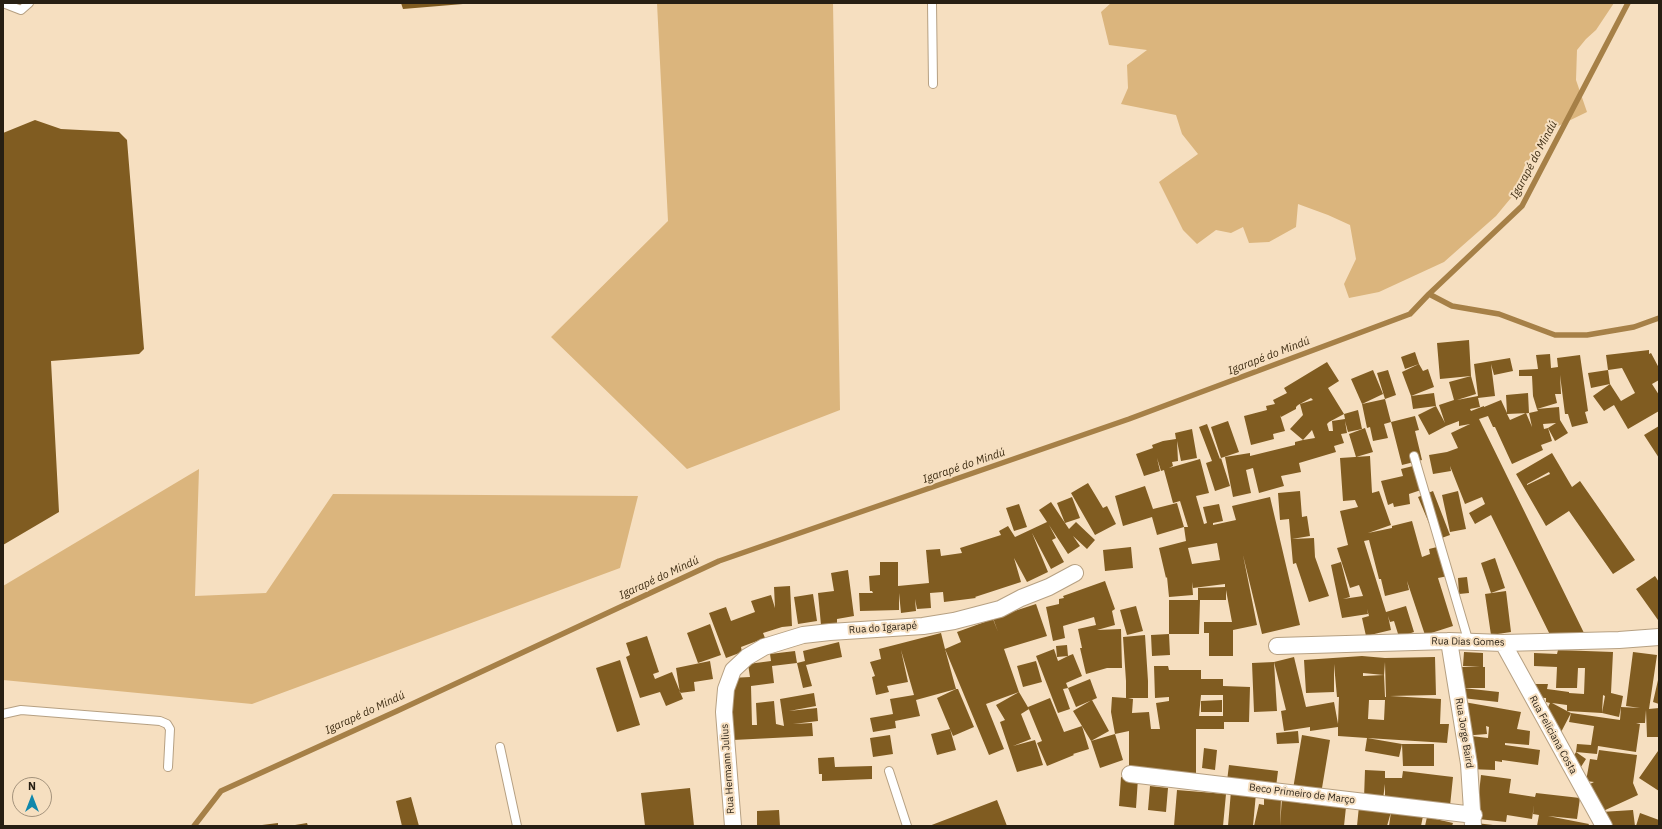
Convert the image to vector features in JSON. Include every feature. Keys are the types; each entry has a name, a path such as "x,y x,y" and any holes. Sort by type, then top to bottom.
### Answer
{"street":[{"name":"Rua do Igarapé","path":"724,712 726,689 733,670 747,657 764,647 803,635 923,626 954,621 1000,609 1021,598 1049,588 1075,573"},
{"name":"Rua Dias Gomes","path":"1277,646 1449,641 1469,643 1502,643 1619,640 1659,636"},
{"name":"Rua Jorge Baird","path":"1449,641 1470,764 1474,820"},
{"name":"Rua Feliciana Costa","path":"1502,643 1604,826"},
{"name":"Rua Hermann Julius","path":"724,712 732,826"},
{"name":"Beco Primeiro de Março","path":"1130,774 1474,820"}],"lane":[{"path":"3,3 21,10 29,3"},
{"path":"932,3 933,84"},
{"path":"1414,456 1469,643"},
{"path":"3,714 21,710 160,721 166,724 170,730 168,767"},
{"path":"500,746 517,826"},
{"path":"889,771 907,826"}],"shaded area":[{"path":"657,3 833,3 840,410 687,469 551,337 668,221"},
{"path":"1111,3 1614,3 1596,30 1577,50 1576,80 1587,112 1550,130 1524,167 1520,187 1496,216 1444,262 1379,292 1349,298 1344,284 1356,259 1350,225 1328,215 1298,204 1296,227 1269,242 1249,243 1243,227 1231,233 1216,230 1197,244 1183,230 1159,182 1198,154 1182,134 1176,115 1121,104 1128,88 1127,65 1147,50 1109,45 1101,12"},
{"path":"199,469 195,596 266,593 333,494 638,496 620,568 252,704 3,680 3,586"}],"building":[{"path":"401,3 463,3 463,4 403,9"},
{"path":"35,120 61,129 119,132 127,140 144,349 139,354 51,361 59,512 3,545 3,133"},
{"path":"1469,340 1471,376 1440,379 1437,343"},
{"path":"1649,350 1649,354 1651,353 1659,368 1659,380 1652,384 1659,395 1659,411 1628,429 1614,405 1604,411 1593,396 1610,384 1621,401 1635,393 1622,368 1608,370 1606,355"},
{"path":"1415,352 1419,364 1405,369 1401,357"},
{"path":"1550,354 1551,368 1558,367 1557,358 1580,355 1588,411 1585,412 1588,423 1572,427 1568,414 1565,414 1560,375 1561,394 1555,394 1557,403 1537,409 1533,396 1532,376 1519,376 1519,370 1538,369 1536,355"},
{"path":"1510,358 1513,371 1494,375 1491,364 1495,396 1478,398 1480,407 1470,409 1471,411 1501,400 1507,413 1506,395 1528,393 1529,413 1538,411 1537,409 1559,407 1560,420 1568,433 1555,441 1548,428 1552,441 1541,445 1543,450 1512,464 1495,427 1493,427 1488,416 1479,419 1584,633 1556,647 1491,515 1475,524 1469,513 1485,504 1482,497 1465,504 1450,466 1451,471 1433,474 1429,455 1447,452 1458,448 1451,433 1470,424 1459,426 1459,421 1429,435 1418,415 1436,406 1445,423 1439,405 1454,400 1449,382 1471,376 1476,394 1457,400 1478,396 1474,364","holes":["1526,413 1529,413 1532,427","1526,413 1510,420 1507,414","1556,423 1548,428 1544,429 1543,424"]},
{"path":"1327,362 1339,381 1328,388 1344,414 1358,410 1362,429 1348,432 1345,421 1347,433 1341,434 1344,443 1334,446 1336,452 1299,463 1301,472 1281,476 1284,486 1259,493 1253,468 1246,470 1251,493 1233,497 1225,457 1250,453 1250,456 1295,445 1295,442 1303,440 1290,429 1303,415 1300,404 1313,400 1311,398 1298,405 1296,409 1281,417 1280,415 1285,431 1273,434 1274,439 1251,445 1244,416 1267,410 1266,406 1275,404 1273,400 1287,393 1284,388","holes":["1344,414 1345,419 1332,421 1333,431 1329,431 1327,424 1329,422","1312,430 1315,438 1303,440"]},
{"path":"1419,364 1423,371 1428,369 1434,387 1411,396 1402,372"},
{"path":"1373,370 1383,394 1362,404 1351,379"},
{"path":"1388,370 1396,395 1385,399 1377,373"},
{"path":"1608,370 1610,384 1591,388 1588,373"},
{"path":"1434,393 1436,406 1413,409 1411,396"},
{"path":"1385,399 1391,422 1384,424 1388,438 1373,441 1370,427 1367,428 1362,404"},
{"path":"1415,416 1419,430 1415,431 1422,460 1402,465 1391,422"},
{"path":"1228,421 1239,452 1221,458 1211,427"},
{"path":"1207,424 1220,459 1221,458 1230,486 1215,491 1206,463 1212,461 1199,427"},
{"path":"1659,426 1659,458 1644,435"},
{"path":"1365,428 1373,452 1356,457 1349,434"},
{"path":"1192,429 1197,458 1181,461 1177,441 1178,461 1172,462 1173,466 1169,468 1200,459 1209,493 1196,496 1204,524 1207,523 1203,507 1219,504 1223,521 1213,523 1213,525 1236,520 1232,506 1270,497 1300,625 1262,634 1243,555 1257,625 1233,630 1233,656 1209,656 1209,633 1204,633 1204,622 1232,622 1226,590 1226,600 1200,600 1199,634 1169,634 1169,600 1198,600 1198,588 1225,587 1225,584 1193,588 1192,582 1193,595 1169,597 1167,577 1166,578 1159,548 1186,541 1184,527 1188,527 1180,501 1173,503 1164,470 1161,471 1157,458 1160,471 1144,476 1136,454 1153,448 1152,445 1163,441 1176,439 1175,433","holes":["1217,543 1220,560 1192,564 1188,548"]},
{"path":"1552,453 1572,487 1580,481 1635,560 1613,574 1569,511 1546,526 1516,474","holes":["1549,472 1550,474 1527,485"]},
{"path":"1370,456 1372,493 1379,491 1391,525 1368,533 1392,528 1392,526 1412,521 1422,557 1430,554 1429,549 1441,546 1448,576 1438,578 1453,626 1425,635 1407,581 1409,590 1385,596 1369,540 1364,541 1386,612 1406,606 1414,632 1399,637 1394,621 1390,622 1388,616 1391,630 1366,636 1362,618 1369,616 1367,609 1368,614 1342,618 1331,565 1341,562 1350,597 1343,599 1363,596 1359,585 1350,588 1337,548 1348,545 1340,511 1358,507 1355,500 1343,501 1340,458"},
{"path":"1417,465 1424,489 1409,494 1410,504 1394,507 1393,503 1388,505 1381,481 1403,476 1401,469"},
{"path":"1088,483 1103,508 1107,506 1116,524 1095,535 1071,493"},
{"path":"1145,486 1153,509 1177,503 1184,527 1157,535 1152,517 1123,526 1115,496"},
{"path":"1300,491 1302,517 1307,516 1310,536 1292,539 1314,538 1315,557 1329,596 1309,602 1296,563 1293,564 1289,519 1280,520 1278,493"},
{"path":"1433,491 1450,535 1436,540 1418,497"},
{"path":"1458,491 1466,529 1450,532 1442,495"},
{"path":"1072,497 1080,518 1065,523 1057,503"},
{"path":"1051,502 1069,529 1076,522 1095,540 1087,549 1073,536 1080,546 1068,554 1049,525 1056,538 1052,540 1064,562 1051,569 1032,533 1048,572 1027,582 1014,558 1021,582 975,597 976,598 944,602 943,592 930,593 931,608 917,609 915,599 916,611 901,613 899,593 899,610 860,611 859,593 873,593 870,591 869,576 880,575 880,562 898,562 898,586 929,583 926,550 940,549 941,556 962,553 960,548 1001,535 999,531 1008,526 1015,537 1047,522 1039,510"},
{"path":"1019,504 1027,527 1014,531 1006,508"},
{"path":"1131,547 1133,568 1105,571 1103,550"},
{"path":"1495,558 1505,588 1491,593 1481,563"},
{"path":"848,570 854,616 837,619 837,624 821,625 818,593 834,591 831,573"},
{"path":"1655,576 1659,582 1658,620 1636,589"},
{"path":"1467,577 1469,593 1459,594 1458,578"},
{"path":"1105,581 1115,609 1112,611 1115,625 1097,630 1121,629 1122,668 1107,668 1086,674 1080,648 1082,648 1078,629 1096,625 1094,617 1063,626 1065,638 1053,641 1046,607 1059,604 1059,599 1064,598 1063,596"},
{"path":"790,586 792,626 782,627 763,633 765,638 741,647 742,652 726,658 709,613 726,607 731,621 755,612 751,601 771,595 775,608 774,587"},
{"path":"1506,591 1511,632 1491,635 1485,594"},
{"path":"813,594 817,621 798,624 794,597"},
{"path":"1036,604 1047,636 1004,649 1019,692 986,704 1004,749 989,755 945,649 961,642 957,632 993,619 998,632 993,618"},
{"path":"1136,606 1143,631 1127,635 1120,610"},
{"path":"710,624 721,655 698,663 687,633"},
{"path":"941,633 956,689 916,700 920,716 895,721 896,728 873,732 870,718 893,714 890,699 914,695 901,650 908,682 887,686 889,692 876,695 872,677 875,676 870,662 881,659 879,649"},
{"path":"1169,634 1170,655 1152,656 1151,635"},
{"path":"1145,635 1148,698 1128,698 1133,699 1132,713 1149,712 1151,729 1160,729 1156,703 1169,701 1169,697 1155,698 1154,666 1168,666 1169,670 1201,670 1201,679 1223,679 1223,686 1250,687 1249,722 1224,722 1224,729 1196,729 1196,774 1129,775 1129,731 1115,734 1111,712 1112,697 1126,698 1123,637","holes":["1201,695 1223,695 1223,716 1199,716"]},
{"path":"647,636 659,672 653,674 655,679 672,672 683,699 666,706 660,692 640,698 626,657 630,655 626,643"},
{"path":"839,642 842,657 806,665 812,686 803,688 797,663 805,661 803,651"},
{"path":"1067,645 1068,656 1057,657 1056,646"},
{"path":"1054,649 1058,661 1073,654 1082,676 1066,683 1068,688 1063,689 1070,709 1058,713 1036,656"},
{"path":"1558,650 1613,652 1611,693 1623,696 1619,717 1602,713 1567,711 1571,713 1559,736 1539,726 1550,703 1546,702 1546,698 1523,697 1523,684 1548,684 1547,689 1584,694 1585,668 1578,668 1577,688 1556,688 1557,667 1534,666 1534,653 1557,654","holes":["1603,695 1605,696 1602,713","1552,703 1567,705 1567,711"]},
{"path":"795,651 797,663 772,666 774,683 751,686 752,725 757,725 756,703 774,701 776,724 784,726 780,699 814,693 816,706 789,711 817,708 818,721 793,724 812,723 813,736 733,740 731,678 750,677 748,664 771,661 770,654"},
{"path":"1464,652 1483,653 1485,688 1456,688 1456,667 1480,667 1463,666"},
{"path":"1633,652 1657,655 1649,709 1659,708 1659,737 1647,737 1646,710 1645,723 1636,723 1640,724 1636,752 1598,746 1597,754 1576,752 1577,744 1591,745 1594,726 1569,722 1571,713 1620,720 1621,707 1640,708 1626,706"},
{"path":"1362,656 1385,658 1435,657 1436,695 1390,696 1441,699 1440,724 1449,724 1447,743 1338,736 1338,727 1310,731 1310,727 1284,731 1281,711 1286,710 1274,662 1294,657 1306,707 1334,702 1338,724 1339,697 1337,697 1334,664 1334,692 1306,693 1304,660","holes":["1385,662 1386,697 1384,675","1363,673 1384,675 1363,676","1369,700 1385,700 1384,720 1368,719"]},
{"path":"620,660 640,725 617,732 596,668"},
{"path":"710,661 713,679 694,682 695,691 680,693 676,668"},
{"path":"1036,661 1042,682 1023,687 1017,666"},
{"path":"1274,662 1277,711 1254,712 1252,663"},
{"path":"1090,679 1097,698 1076,707 1068,688"},
{"path":"1659,680 1659,704 1653,702"},
{"path":"1463,688 1499,692 1498,702 1462,698"},
{"path":"958,689 974,727 953,736 937,698"},
{"path":"1019,692 1029,709 1021,714 1031,739 1013,746 1035,740 1043,765 1017,772 1000,722 1005,720 996,705"},
{"path":"1050,698 1064,732 1082,726 1089,749 1073,754 1074,755 1047,766 1037,743 1042,741 1028,707"},
{"path":"1092,700 1109,731 1091,741 1073,711"},
{"path":"1222,700 1222,712 1201,712 1201,701"},
{"path":"1464,702 1521,712 1517,729 1530,731 1529,745 1505,743 1505,745 1540,750 1538,765 1502,760 1502,762 1495,761 1495,770 1468,769 1471,736 1488,738 1489,727 1486,726 1487,734 1462,736"},
{"path":"950,729 956,750 937,755 931,734"},
{"path":"1298,731 1299,743 1277,744 1276,733"},
{"path":"1115,734 1123,760 1100,768 1091,741"},
{"path":"890,735 893,754 873,757 870,738"},
{"path":"1302,735 1330,740 1321,794 1293,789"},
{"path":"1367,738 1402,744 1399,757 1365,751"},
{"path":"1402,744 1434,744 1434,766 1403,766"},
{"path":"1204,748 1217,750 1215,770 1202,768"},
{"path":"1599,750 1637,755 1633,783 1638,795 1601,812 1633,810 1635,826 1602,826 1588,785 1594,782 1586,781 1590,759 1597,760"},
{"path":"1658,751 1659,752 1659,791 1639,778"},
{"path":"1576,752 1586,759 1579,770 1569,764"},
{"path":"834,757 835,767 872,766 872,779 822,781 822,774 819,774 818,758"},
{"path":"1229,765 1278,771 1276,787 1227,781"},
{"path":"1365,770 1385,771 1385,778 1402,778 1403,771 1453,777 1450,806 1385,800 1385,784 1383,799 1364,798"},
{"path":"1481,775 1511,779 1509,793 1535,797 1536,793 1580,798 1577,819 1548,816 1589,824 1588,826 1537,826 1539,815 1533,814 1534,805 1532,819 1507,815 1506,822 1469,818 1478,802"},
{"path":"1121,777 1138,778 1136,808 1119,806"},
{"path":"1150,786 1168,788 1166,812 1148,810"},
{"path":"690,788 694,826 645,826 641,793"},
{"path":"1177,790 1226,794 1223,826 1174,826"},
{"path":"1231,791 1256,793 1253,826 1228,826"},
{"path":"411,797 419,826 402,826 396,801"},
{"path":"1264,797 1281,798 1280,826 1254,826 1259,804 1264,805"},
{"path":"1282,798 1299,799 1299,803 1346,807 1344,826 1280,826"},
{"path":"997,800 1007,826 929,826"},
{"path":"1359,806 1423,816 1421,826 1389,826 1391,812 1387,826 1357,826"},
{"path":"779,810 780,826 757,826 757,811"},
{"path":"1640,813 1659,820 1659,826 1636,826"},
{"path":"1427,817 1453,823 1452,826 1425,826"},
{"path":"278,823 278,826 262,826 262,825"},
{"path":"307,823 308,826 295,825"},
{"path":"1476,823 1493,825 1493,826 1476,826"}],"waterway":[{"name":"Igarapé do Mindú","path":"194,826 221,791 719,561 1129,419 1410,314 1429,294 1522,206 1628,3"},
{"path":"1429,294 1452,306 1499,314 1555,335 1587,335 1634,327 1659,318"}]}
